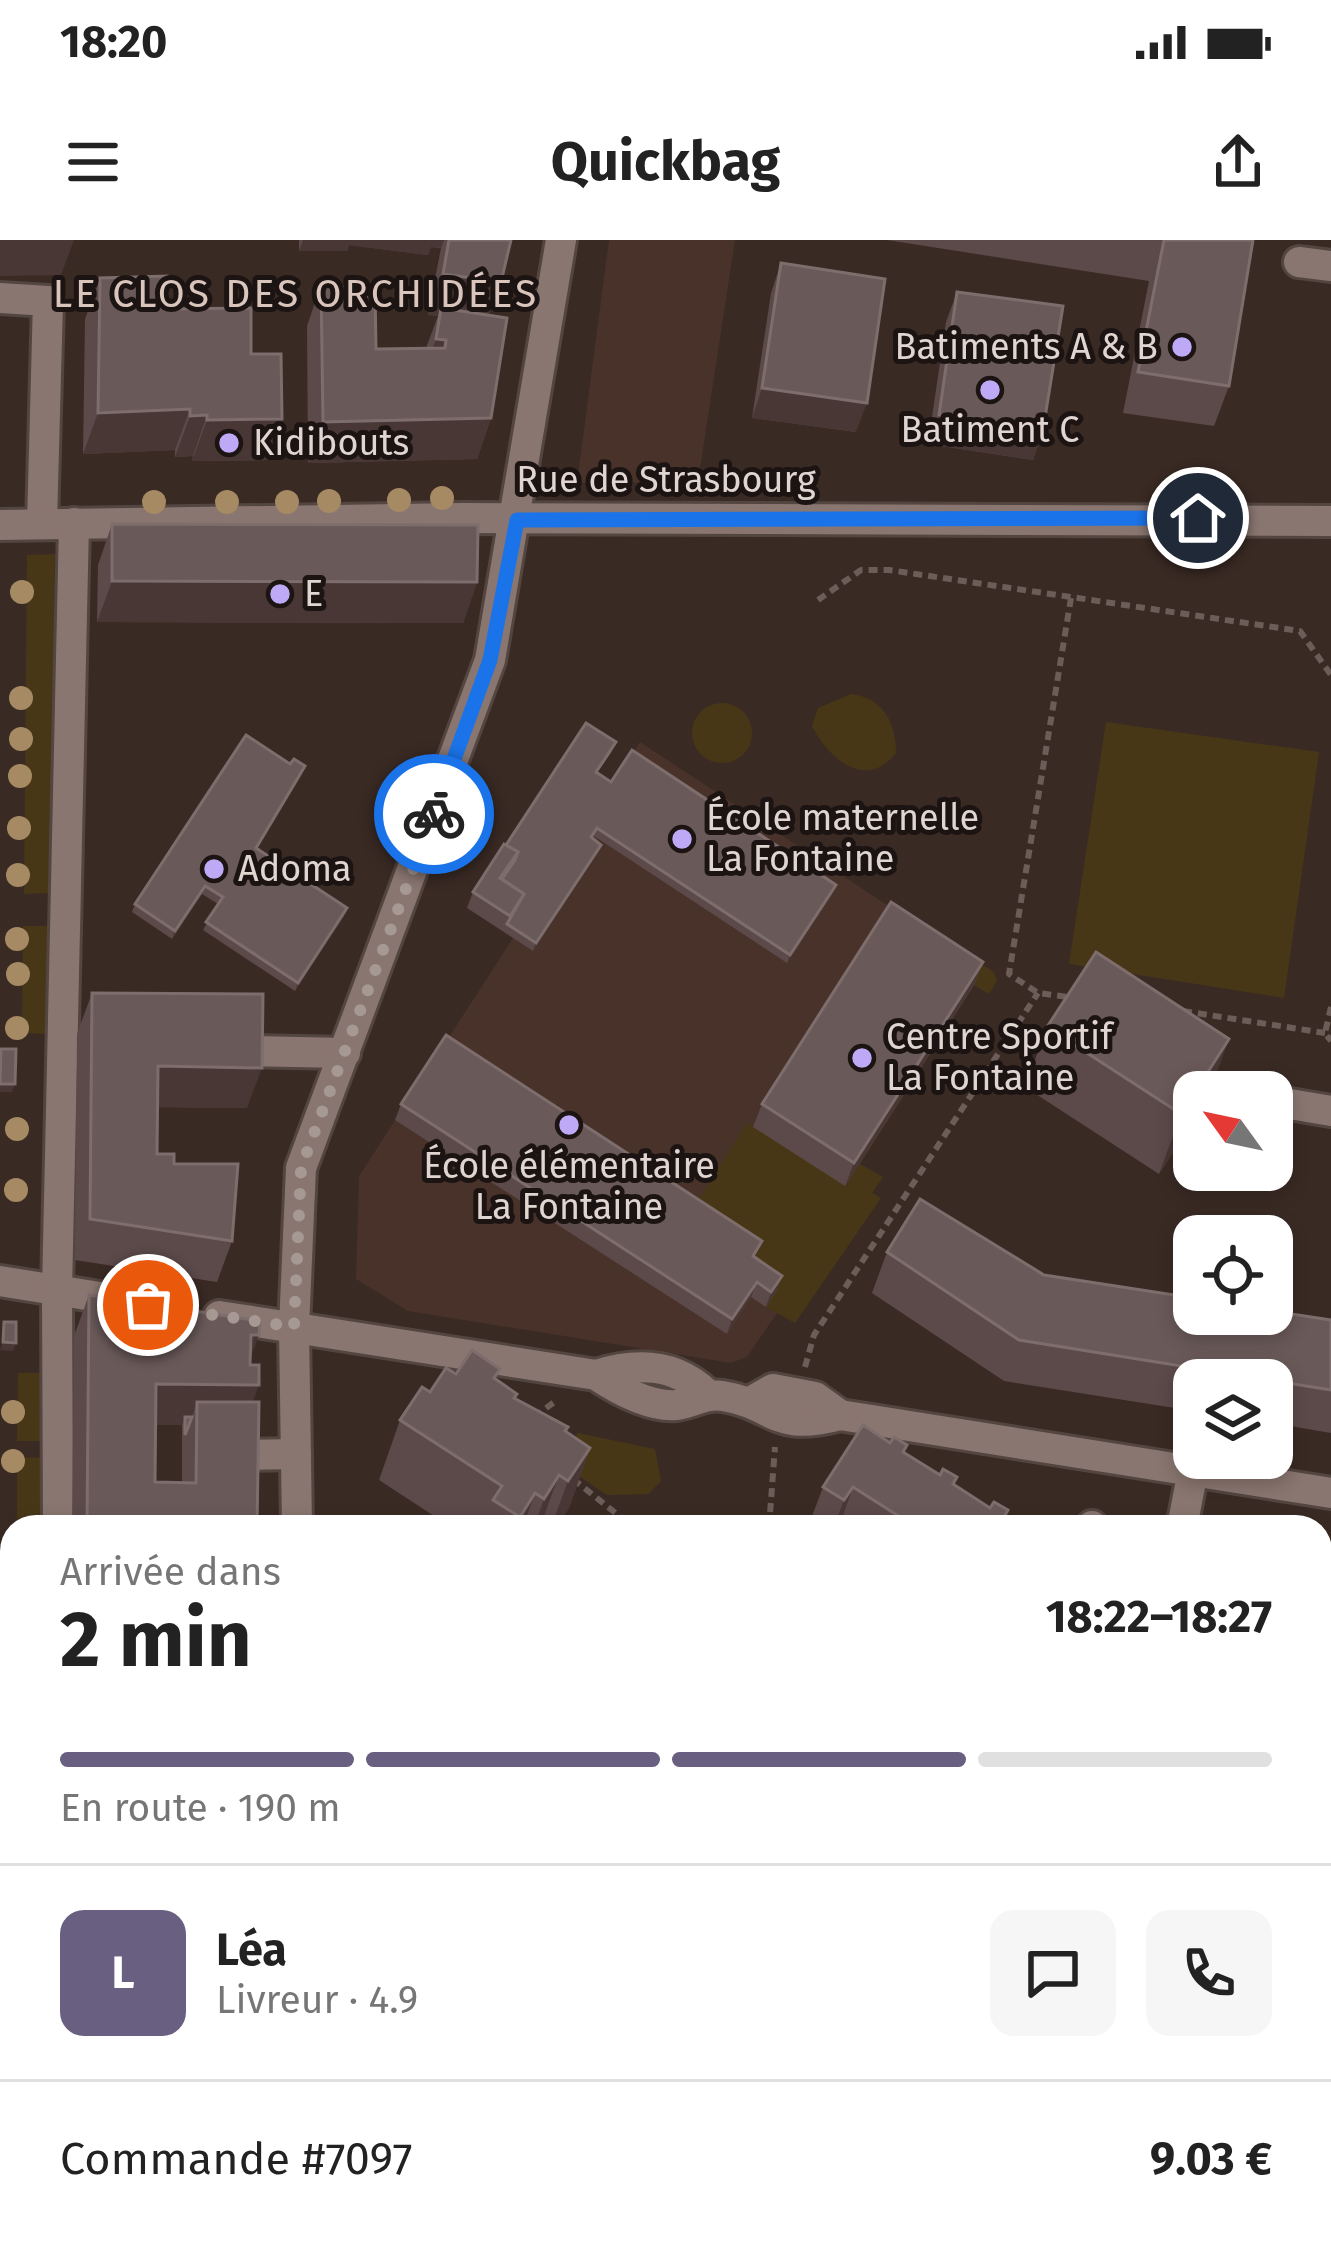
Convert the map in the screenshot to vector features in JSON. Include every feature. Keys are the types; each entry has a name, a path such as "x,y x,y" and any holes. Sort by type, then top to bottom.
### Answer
{"street":[{"path":"297,1515 294,1327 301,1168 490,660 561,240"},
{"path":"1299,262 1331,266"},
{"path":"0,298 48,301 42,524"},
{"name":"Rue de Strasbourg","path":"0,525 1331,521"},
{"path":"58,1515 57,1291 74,524"},
{"path":"248,1051 345,1053"},
{"path":"1293,1105 1331,1111"},
{"path":"0,1281 596,1375 617,1389 675,1405 707,1394 752,1401 772,1389 815,1397 839,1415 1173,1468"},
{"path":"243,1455 296,1454"},
{"path":"1184,1515 1191,1479"},
{"path":"1243,1479 1331,1493"}],"path":[{"path":"818,600 861,570 1300,631 1331,675"},
{"path":"1071,598 1009,974 1038,993 1081,998"},
{"path":"801,1382 814,1335 1038,993"},
{"path":"1325,1033 1331,1007"},
{"path":"1166,1009 1325,1033 1331,1041"},
{"path":"528,1420 566,1394"},
{"path":"770,1515 777,1429"},
{"path":"563,1472 618,1515"}],"shaded area":[{"path":"609,240 735,240 698,482 577,483"},
{"path":"55,554 50,893 24,894 27,555"},
{"path":"851,694 880,707 894,732 896,753 873,769 861,770 838,759 812,726 818,708"},
{"path":"722,703 743,712 752,733 743,754 722,763 701,754 692,733 701,712"},
{"path":"1106,722 1319,752 1284,998 1069,964"},
{"name":"École élémentaire La Fontaine","path":"640,742 893,909 753,1127 747,1123 776,1292 766,1307 777,1313 747,1357 731,1363 408,1311 356,1279 359,1176"},
{"name":"Centre Sportif La Fontaine","path":"893,909 994,972 997,981 989,994 974,985 860,1164 883,1177 872,1193 881,1198 795,1323 766,1307 775,1292 690,1213 747,1123 754,1126"},
{"path":"23,926 51,926 56,1034 22,1033"},
{"path":"18,1373 44,1373 45,1441 17,1441"},
{"path":"578,1433 655,1449 661,1481 648,1494 607,1495 559,1462"},
{"path":"17,1457 44,1458 43,1515 17,1515"}],"building":[{"path":"449,240 511,240 501,282 443,274"},
{"name":"Batiments A & B","path":"1164,240 1253,240 1229,386 1138,372"},
{"path":"781,263 885,279 867,403 762,388"},
{"path":"167,276 168,309 251,308 251,354 281,354 282,419 207,420 207,415 190,416 190,409 98,413 100,278"},
{"path":"321,285 375,290 376,349 445,348 446,340 436,339 441,308 507,318 491,418 323,422"},
{"name":"Batiment C","path":"957,292 1063,306 1043,430 939,415"},
{"path":"112,524 478,525 477,582 112,581"},
{"path":"586,723 616,742 596,772 611,782 632,750 836,885 790,955 597,828 591,837 601,845 536,943 507,924 524,894 502,879 518,852 506,845"},
{"name":"Adoma","path":"246,735 290,764 294,759 305,766 256,848 347,908 298,983 206,922 223,897 205,886 175,931 135,904"},
{"path":"504,844 518,852 500,878 524,894 510,916 473,892"},
{"path":"891,902 983,962 854,1163 762,1104"},
{"path":"1096,952 1229,1039 1209,1071 1173,1071 1173,1109 1047,1027"},
{"path":"92,993 263,994 262,1068 158,1066 157,1154 174,1154 174,1164 238,1164 232,1241 90,1219"},
{"path":"446,1035 762,1241 753,1256 782,1276 771,1292 757,1282 732,1319 401,1104"},
{"path":"1,1049 16,1049 15,1084 0,1084"},
{"path":"920,1199 1044,1275 1173,1295 1173,1335 1293,1335 1293,1314 1331,1320 1331,1390 1293,1384 1293,1359 1173,1359 1173,1365 1019,1340 887,1252"},
{"path":"89,1295 260,1321 259,1335 251,1335 250,1365 259,1365 259,1385 156,1384 155,1482 196,1483 197,1402 259,1402 257,1515 87,1515"},
{"path":"4,1322 16,1322 16,1343 3,1342"},
{"path":"472,1350 500,1369 494,1378 517,1394 514,1398 568,1427 565,1431 590,1448 568,1481 559,1475 544,1499 535,1493 521,1515 493,1500 502,1486 400,1420 422,1387 430,1392 446,1368 456,1374"},
{"path":"863,1425 890,1443 894,1437 907,1445 903,1452 940,1475 943,1469 957,1477 953,1484 990,1508 994,1502 1008,1510 1005,1515 897,1515 853,1487 844,1500 823,1487"}],"way so far":[{"path":"148,1305 294,1327 301,1168 434,814"}],"place":[{"name":"Batiments A & B","path":"1182,347"},
{"name":"Batiment C","path":"990,390"},
{"name":"Kidibouts","path":"229,443"},
{"name":"E","path":"280,594"},
{"name":"École maternelle La Fontaine","path":"682,839"},
{"name":"Adoma","path":"214,869"},
{"name":"Centre Sportif La Fontaine","path":"862,1058"},
{"name":"École élémentaire La Fontaine","path":"569,1125"}],"district":[{"name":"LE CLOS DES ORCHIDÉES","path":"296,294"}],"route":[{"path":"434,814 490,660 517,520 1198,518"}]}
